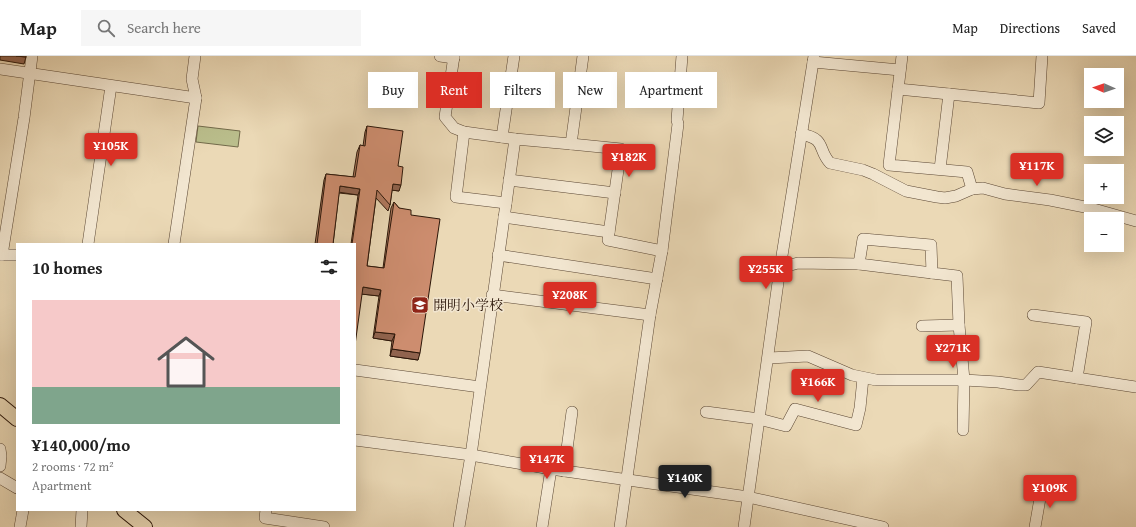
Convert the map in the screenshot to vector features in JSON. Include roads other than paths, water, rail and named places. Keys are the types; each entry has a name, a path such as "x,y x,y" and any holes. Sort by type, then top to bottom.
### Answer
{"main road":[{"path":"0,405 16,418"},
{"path":"125,511 145,527"}],"street":[{"path":"16,255 1,255 24,118 32,56"},
{"path":"174,243 196,98 192,79 195,56"},
{"path":"440,56 454,57 445,117 454,128 464,132 515,139 621,149 608,240 662,251"},
{"path":"502,137 514,56"},
{"path":"571,144 584,56"},
{"path":"620,527 650,315 662,251 678,124 677,120 682,56"},
{"path":"902,56 889,165 967,172 972,189"},
{"path":"898,89 1039,103 1042,56"},
{"path":"744,527 769,358 780,268 813,59 900,70"},
{"path":"0,69 196,98"},
{"path":"88,243 111,86"},
{"path":"940,169 949,94"},
{"path":"464,132 456,197 506,203"},
{"path":"802,134 815,138 820,143 830,163 863,170 906,191 945,198 956,196 972,189 983,188 1005,194 1090,208 1136,221"},
{"path":"459,527 471,456 492,295 515,139"},
{"path":"509,180 615,193"},
{"path":"504,217 610,232"},
{"path":"859,264 863,239 931,245 932,273"},
{"path":"498,255 657,280"},
{"path":"780,268 798,263 859,264 957,276 959,325 964,380 963,430"},
{"path":"492,295 650,315"},
{"path":"1033,315 1086,322 1077,378"},
{"path":"922,326 959,325"},
{"path":"769,358 780,356 808,356 852,375 876,380 964,380 1026,385 1038,372 1136,387"},
{"path":"356,370 480,387"},
{"path":"706,412 759,419 786,426 795,409 856,425 860,408 863,378"},
{"path":"564,471 572,412"},
{"path":"356,440 748,497 840,522 883,527"},
{"path":"0,449 0,466"},
{"path":"542,527 551,469"},
{"path":"0,478 16,487"},
{"path":"1035,527 1042,487"},
{"path":"20,527 23,511"},
{"path":"81,527 82,511"},
{"path":"266,511 265,518 324,527"}],"place":[{"name":"開明小学校","path":"420,305"}]}
